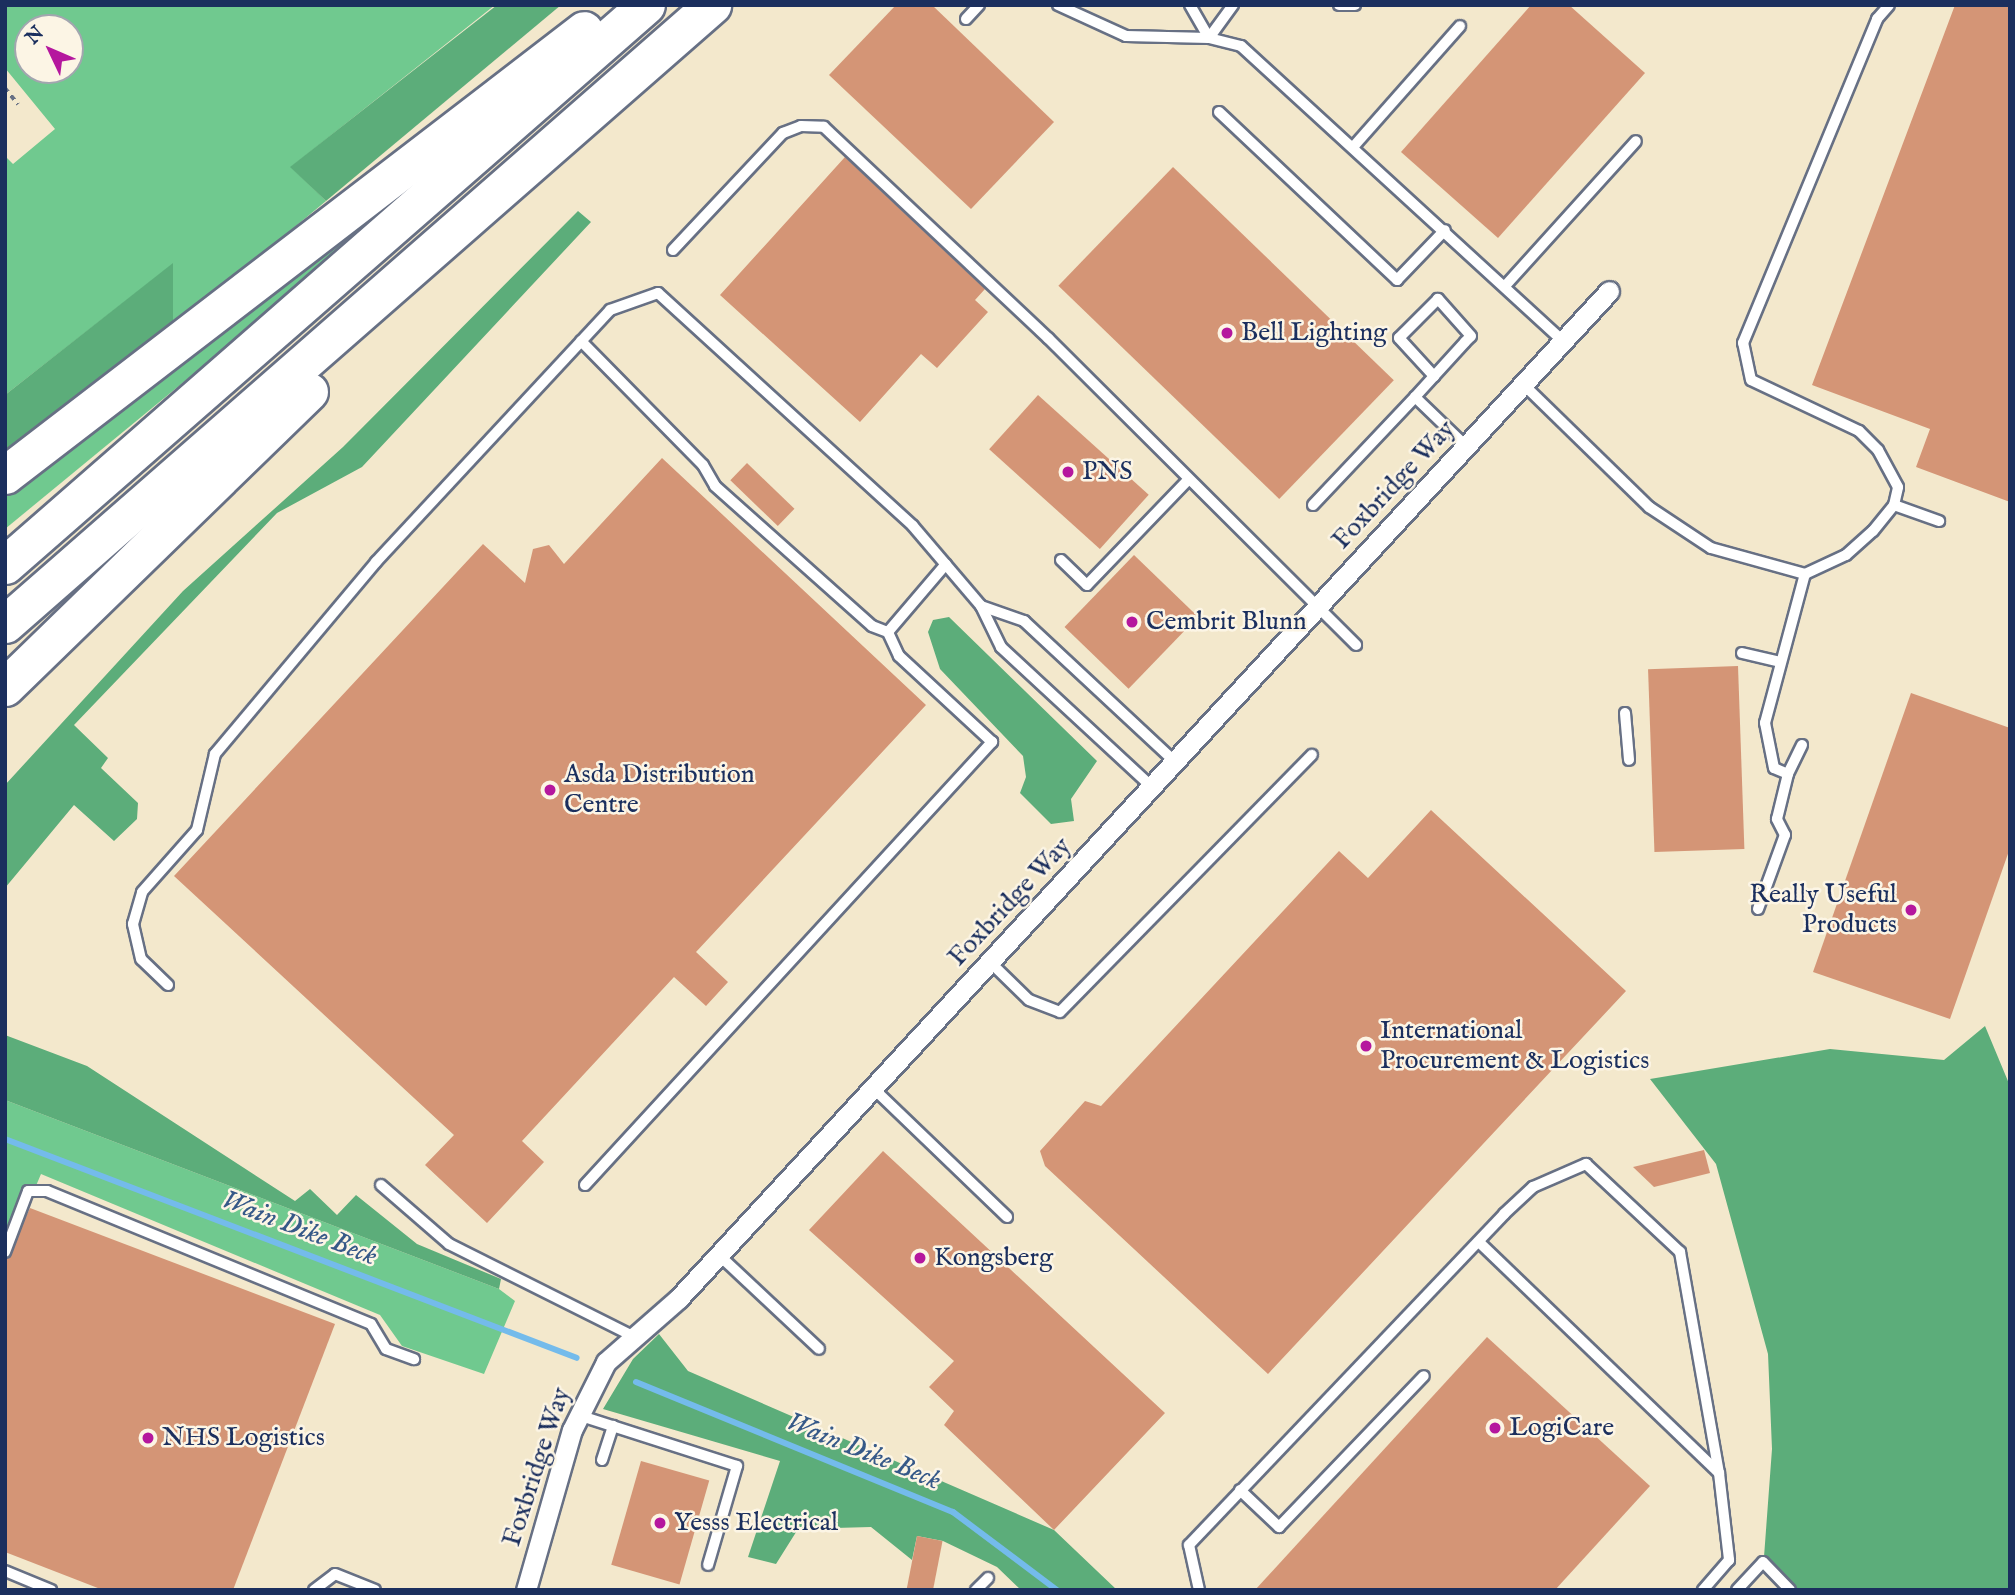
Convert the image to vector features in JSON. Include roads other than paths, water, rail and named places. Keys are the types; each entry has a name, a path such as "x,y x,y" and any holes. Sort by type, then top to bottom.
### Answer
{"highway":[{"path":"5,475 616,5"},
{"path":"5,565 646,5"},
{"path":"5,625 712,5"},
{"path":"5,687 670,43"}],"street":[{"name":"Foxbridge Way","path":"526,1590 578,1415 606,1362 631,1335 719,1255 1609,291"}],"lane":[{"path":"966,19 979,5"},
{"path":"1059,5 1126,36 1209,37 1251,53 1563,341"},
{"path":"1190,5 1209,37"},
{"path":"1209,37 1233,5"},
{"path":"1339,5 1355,5"},
{"path":"1524,384 1623,483 1682,531 1754,564 1805,573 1846,555 1894,505 1898,487 1878,450 1859,431 1751,380 1743,343 1877,19 1889,5"},
{"path":"1354,146 1460,26"},
{"path":"1219,112 1397,280 1445,230"},
{"path":"673,250 783,133 801,125 824,127 1320,605 1356,645"},
{"path":"1505,286 1636,141"},
{"path":"168,985 141,958 133,924 142,892 197,831 215,754 376,562 610,310 658,293 913,526 981,606 1001,647 1152,787"},
{"path":"1312,505 1415,397 1471,336 1438,299 1399,338 1434,376"},
{"path":"581,341 715,485 872,626 888,632 898,656 992,742 585,1185"},
{"path":"1415,397 1466,446"},
{"path":"1061,560 1087,585 1188,480"},
{"path":"1894,505 1939,521"},
{"path":"888,632 946,565"},
{"path":"1788,775 1774,768 1765,723 1805,573"},
{"path":"981,606 1024,621 1175,762"},
{"path":"1742,653 1780,662"},
{"path":"1625,713 1629,760"},
{"path":"1758,909 1785,835 1777,819 1788,775 1802,745"},
{"path":"990,962 1029,1000 1060,1012 1312,755"},
{"path":"873,1088 1007,1217"},
{"path":"1199,1590 1189,1545 1533,1187 1586,1164 1680,1252 1719,1473 1729,1560 1703,1590"},
{"path":"381,1185 449,1244 631,1335"},
{"path":"5,1252 28,1191 47,1191 371,1324 386,1349 414,1359"},
{"path":"1479,1242 1719,1473"},
{"path":"719,1255 818,1349"},
{"path":"1240,1490 1279,1527 1424,1376"},
{"path":"578,1415 737,1466 708,1565"},
{"path":"603,1460 613,1426"},
{"path":"1737,1590 1763,1562 1790,1590"},
{"path":"5,1571 51,1590"},
{"path":"314,1590 335,1574 375,1590"},
{"path":"976,1590 988,1578"}],"waterway":[{"name":"Wain Dike Beck","path":"5,1139 577,1358"},
{"name":"Wain Dike Beck","path":"636,1382 953,1512 1057,1590"}],"place":[{"name":"Bell Lighting","path":"1227,333"},
{"name":"PNS","path":"1068,472"},
{"name":"Cembrit Blunn","path":"1132,622"},
{"name":"Asda Distribution Centre","path":"550,790"},
{"name":"Really Useful Products","path":"1911,910"},
{"name":"International Procurement & Logistics","path":"1366,1046"},
{"name":"Kongsberg","path":"920,1258"},
{"name":"LogiCare","path":"1495,1428"},
{"name":"NHS Logistics","path":"148,1438"},
{"name":"Yesss Electrical","path":"660,1523"}]}
